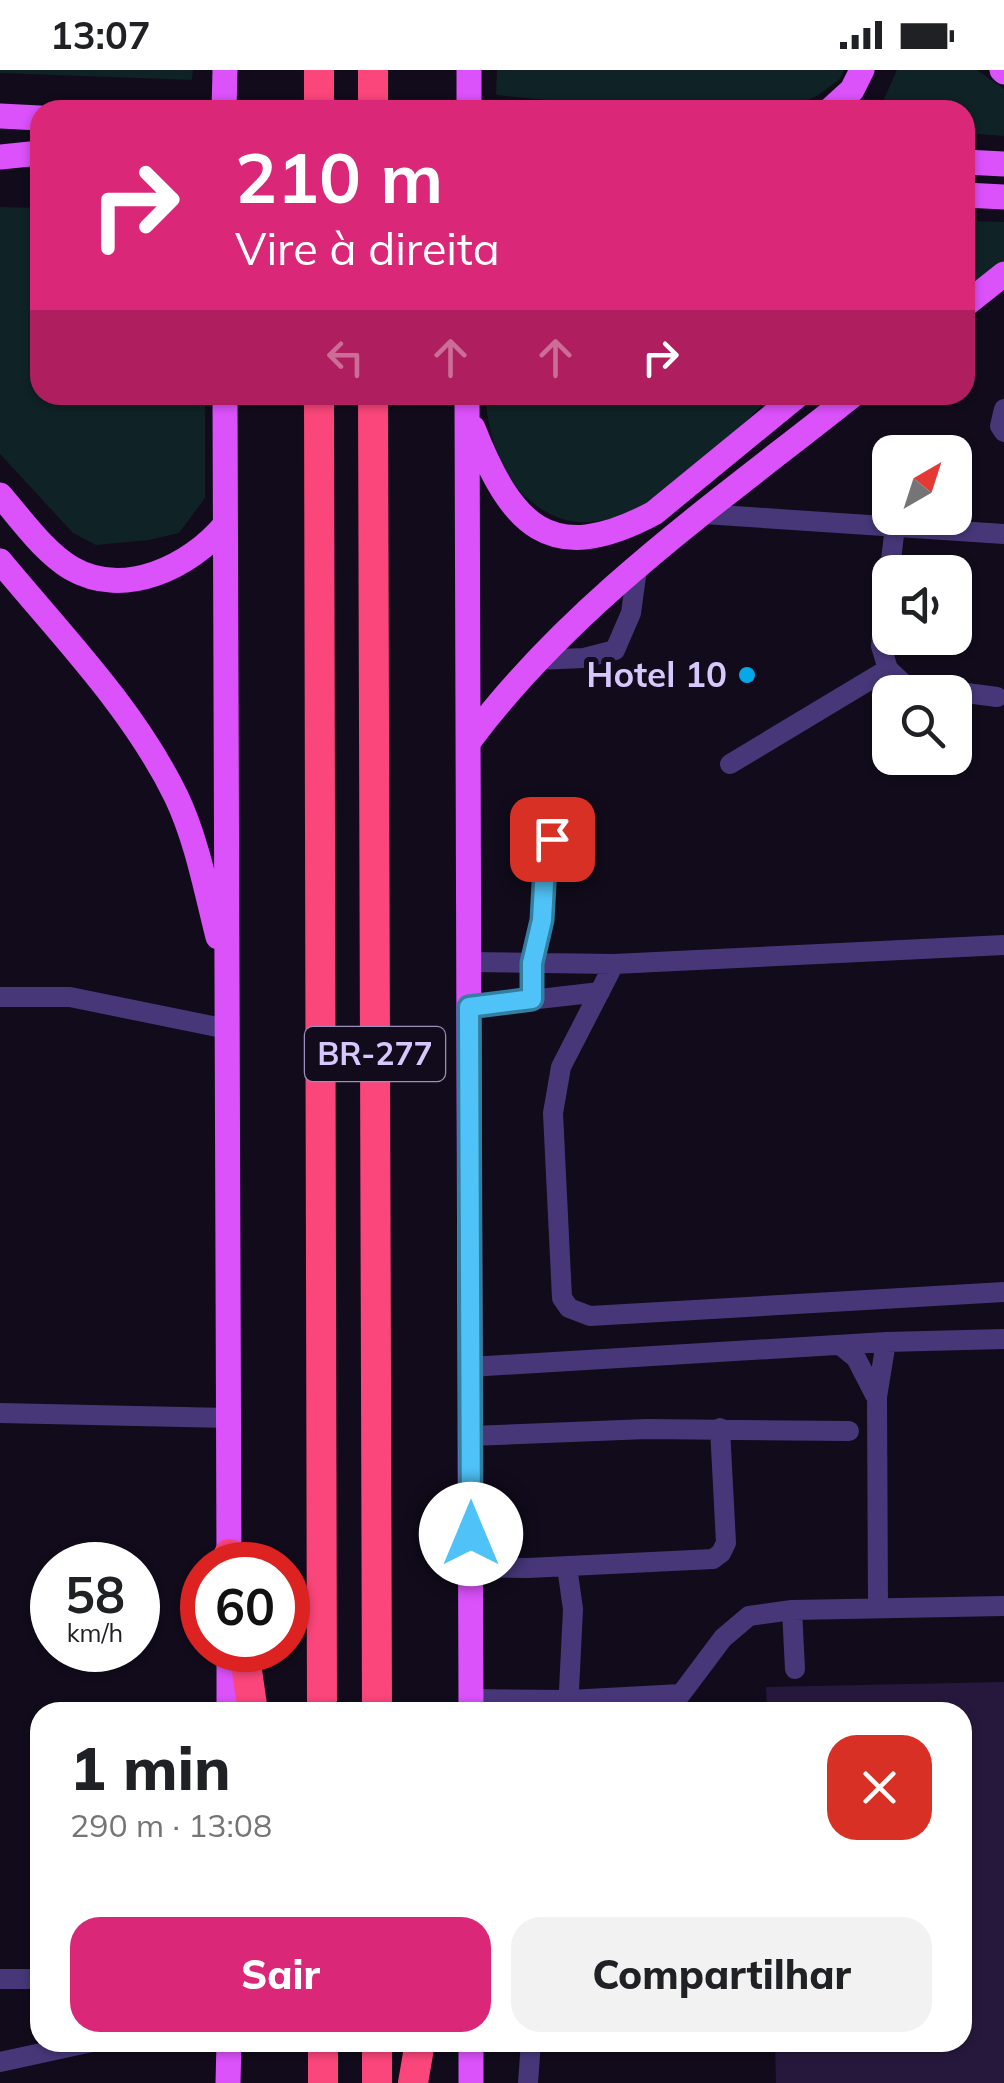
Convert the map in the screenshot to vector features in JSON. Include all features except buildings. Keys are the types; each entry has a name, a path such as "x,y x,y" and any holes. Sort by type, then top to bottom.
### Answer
{"highway":[{"path":"318,70 318,100"},
{"path":"373,70 373,100"},
{"name":"BR-277","path":"319,405 322,1702"},
{"name":"BR-277","path":"373,405 377,1702"},
{"path":"247,1672 252,1702"},
{"path":"377,2052 377,2083"},
{"path":"413,2083 418,2052"}],"main road":[{"path":"224,100 225,70"},
{"path":"469,70 469,100"},
{"path":"841,100 852,90 862,70"},
{"path":"0,116 30,118"},
{"path":"0,149 30,151"},
{"path":"0,157 30,153"},
{"path":"975,163 1004,164"},
{"path":"975,195 1004,196"},
{"path":"975,297 1004,274"},
{"path":"225,405 229,1542"},
{"path":"467,405 489,468 517,512 535,526 558,535 582,538 630,526 654,514 786,405"},
{"path":"467,405 471,1702"},
{"path":"470,740 537,660 637,569 840,405"},
{"path":"0,495 58,558 92,578 127,580 152,575 188,558 212,542 226,526"},
{"path":"188,558 209,568 226,586"},
{"path":"0,561 120,705 159,764 190,834 227,971"},
{"path":"229,1672 229,1702"},
{"path":"228,2083 229,2052"},
{"path":"471,2052 471,2083"}],"street":[{"path":"1004,409 1000,426 1004,432"},
{"path":"704,514 872,524"},
{"path":"972,532 1004,534"},
{"path":"895,535 881,646 888,669 905,685 997,697"},
{"path":"537,660 584,658 615,650 631,613 637,569"},
{"path":"730,764 888,669"},
{"path":"532,999 532,963 542,920 546,848 552,839"},
{"path":"469,962 614,964 1004,945"},
{"path":"614,964 561,1067 554,1113 562,1298 569,1308 590,1316 1004,1292"},
{"path":"469,1007 600,992"},
{"path":"0,997 70,996 227,1029"},
{"path":"470,1367 886,1342 1004,1340"},
{"path":"878,1606 876,1398 886,1342"},
{"path":"840,1345 856,1358 876,1398"},
{"path":"0,1413 228,1418"},
{"path":"470,1436 720,1428 850,1430"},
{"path":"471,1567 712,1559 726,1543 720,1428"},
{"path":"567,1566 573,1609 568,1702"},
{"path":"606,1702 681,1694 723,1638 748,1616 878,1606 1004,1606"},
{"path":"792,1610 795,1669"},
{"path":"0,1979 30,1979"},
{"path":"0,2062 46,2052"},
{"path":"528,2083 530,2052"}],"green space":[{"path":"0,70 193,70 192,80"},
{"path":"497,70 844,70 840,79 808,100 546,100 496,95"},
{"path":"897,70 977,70 1004,89 1004,136 975,134 975,100 883,100"},
{"path":"0,207 30,208 30,405 205,405 205,498 179,533 96,545 73,533 0,454"},
{"path":"975,221 1004,222 1004,261 975,283"},
{"path":"487,405 763,405 689,474 656,498 622,515 588,522 554,516 522,493 495,447"}],"place":[{"name":"Hotel 10","path":"747,675"}],"route":[{"path":"471,1534 469,1007 532,999 532,963 542,920 546,848 552,839"}]}
